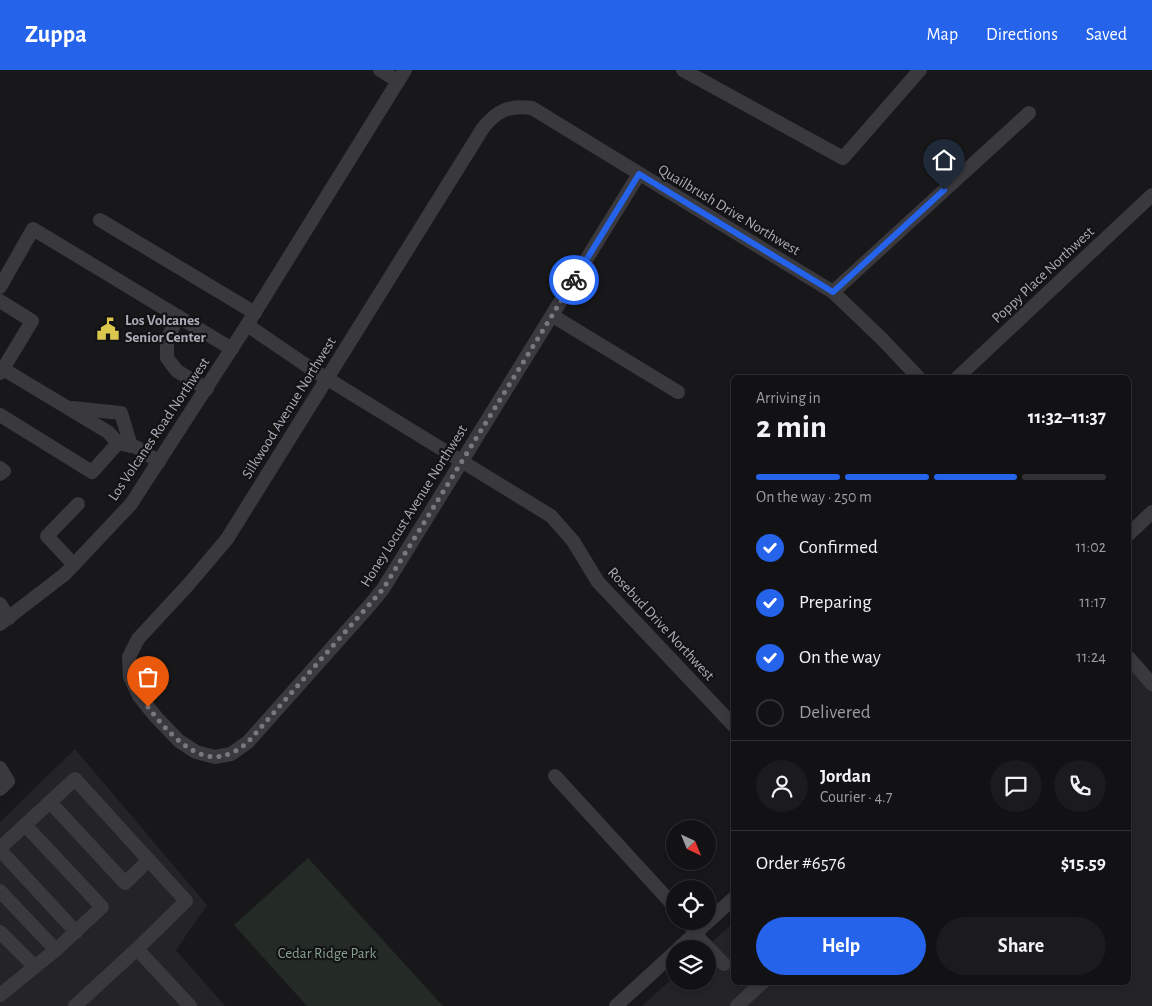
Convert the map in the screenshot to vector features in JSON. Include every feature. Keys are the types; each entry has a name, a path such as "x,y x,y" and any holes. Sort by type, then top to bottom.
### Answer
{"street":[{"path":"380,70 401,76"},
{"path":"683,70 843,158 920,70"},
{"name":"Los Volcanes Road Northwest","path":"4,621 65,574 131,504 248,325 401,76"},
{"name":"Quailbrush Drive Northwest","path":"502,111 518,106 532,108 833,292 883,340 915,375"},
{"name":"Silkwood Avenue Northwest","path":"156,717 139,696 130,677 129,656 138,639 227,539 483,128 491,118 502,111"},
{"path":"833,292 1029,112"},
{"name":"Honey Locust Avenue Northwest","path":"156,717 179,741 196,752 215,757 231,754 248,742 383,589 639,174"},
{"name":"Poppy Place Northwest","path":"960,375 1152,195"},
{"path":"100,220 255,313"},
{"path":"0,287 33,229 232,349"},
{"path":"0,302 32,322 1,371 68,408 108,432 125,445 136,447 159,462"},
{"path":"178,316 167,340 167,358 177,371 207,389"},
{"path":"552,316 678,392"},
{"name":"Rosebud Drive Northwest","path":"248,325 328,379 551,516 573,541 598,582 731,723"},
{"path":"68,408 121,413 125,445"},
{"path":"0,415 92,472 125,445"},
{"path":"0,468 4,471 0,474"},
{"path":"74,565 47,536 78,504"},
{"path":"1131,532 1152,512"},
{"path":"0,604 4,621"},
{"path":"1131,660 1152,684"},
{"path":"0,768 8,782 0,789"},
{"path":"555,776 666,897"},
{"path":"75,1006 137,950 186,901 74,779 0,849 76,932"},
{"path":"50,802 125,883 149,860"},
{"path":"2,989 56,950 102,907 25,825"},
{"path":"0,891 56,950"},
{"path":"716,910 731,900"},
{"path":"694,930 724,964"},
{"path":"0,932 35,967"},
{"path":"137,950 190,1006"},
{"path":"616,1006 666,960"},
{"path":"737,1006 760,985"}],"shaded area":[{"path":"1131,651 1152,675 1152,1006 642,1006 666,984 666,990 716,990 716,940 714,940 731,925 731,985 1131,985"},
{"path":"75,749 207,905 176,950 225,1006 0,1006 0,822"}],"green space":[{"name":"Cedar Ridge Park","path":"308,858 443,1006 307,1006 234,925"}],"way so far":[{"path":"148,707 179,741 196,752 215,757 231,754 248,742 383,589 574,280"}],"place":[{"name":"Los Volcanes Senior Center","path":"108,329"}],"route":[{"path":"574,280 639,174 833,292 944,190"}]}
